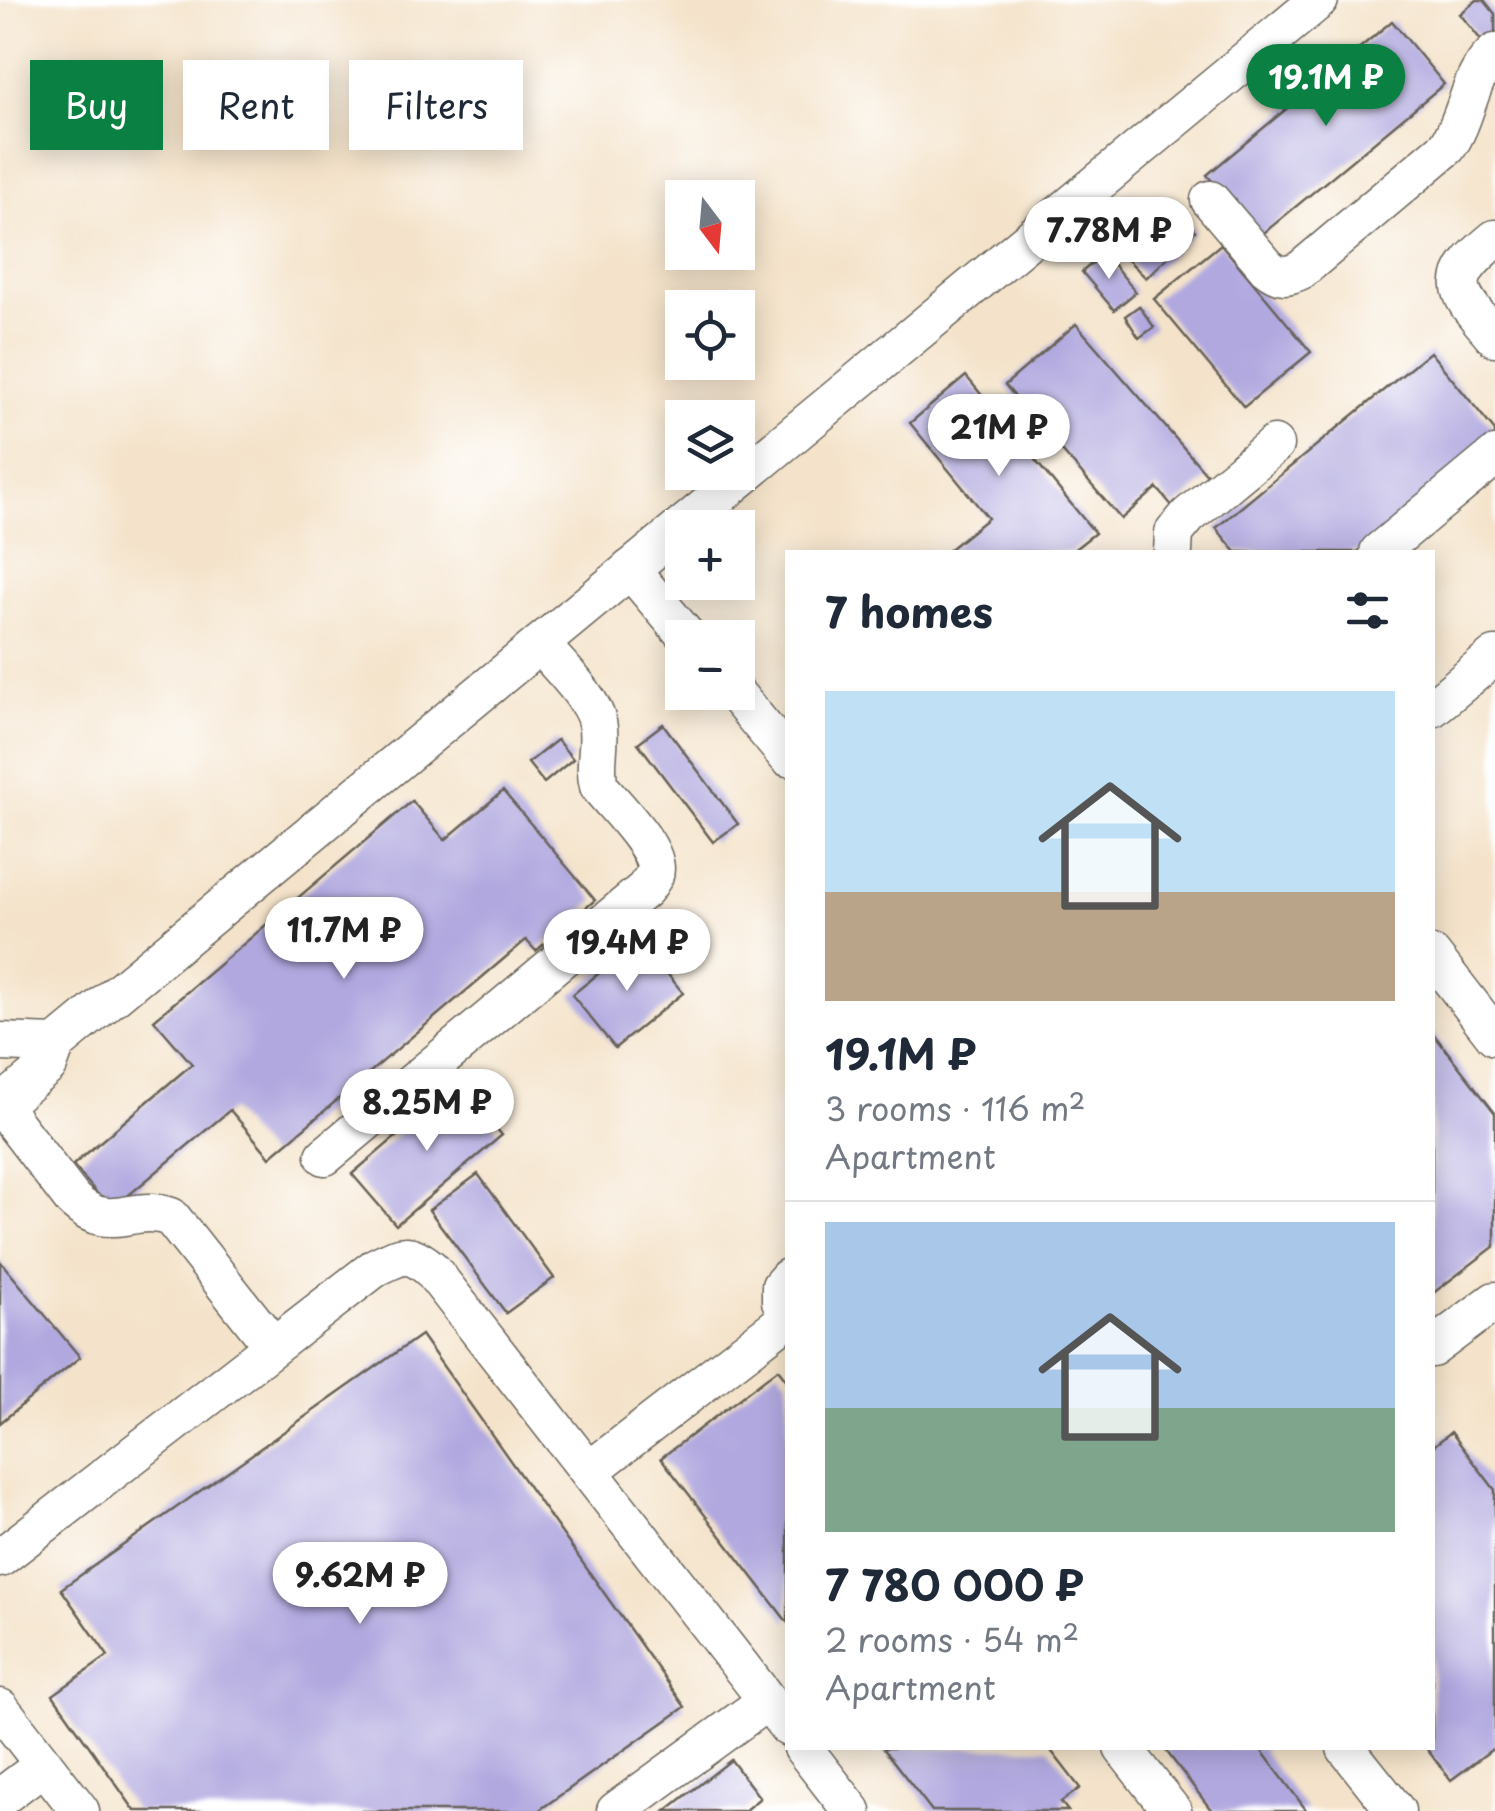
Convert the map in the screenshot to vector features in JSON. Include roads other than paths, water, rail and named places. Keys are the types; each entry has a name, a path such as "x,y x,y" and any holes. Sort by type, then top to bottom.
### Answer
{"street":[{"path":"273,1346 172,1218 160,1213 97,1218 85,1212 12,1122 6,1110 7,1100 48,1066 56,1044 1319,0"},
{"path":"1210,200 1277,276 1301,270 1447,146 1456,134 1481,69 1495,53"},
{"path":"1495,239 1462,273 1461,290 1495,337"},
{"path":"1172,550 1174,533 1188,516 1274,445"},
{"path":"1382,550 1495,456"},
{"path":"630,569 673,620"},
{"path":"325,1156 644,889 655,874 655,860 648,847 599,786 595,774 597,723 592,709 540,644"},
{"path":"1435,706 1495,656"},
{"path":"749,710 785,753"},
{"path":"1435,959 1495,1036"},
{"path":"0,1042 56,1044"},
{"path":"0,1558 376,1267 400,1256 416,1256 431,1269 777,1714 616,1811"},
{"path":"785,1281 781,1286 785,1308"},
{"path":"1435,1346 1495,1301"},
{"path":"588,1471 785,1318"},
{"path":"0,1708 80,1811"},
{"path":"806,1750 852,1811"},
{"path":"1125,1750 1172,1811"},
{"path":"1348,1750 1396,1811"},
{"path":"0,1798 44,1766"}]}
